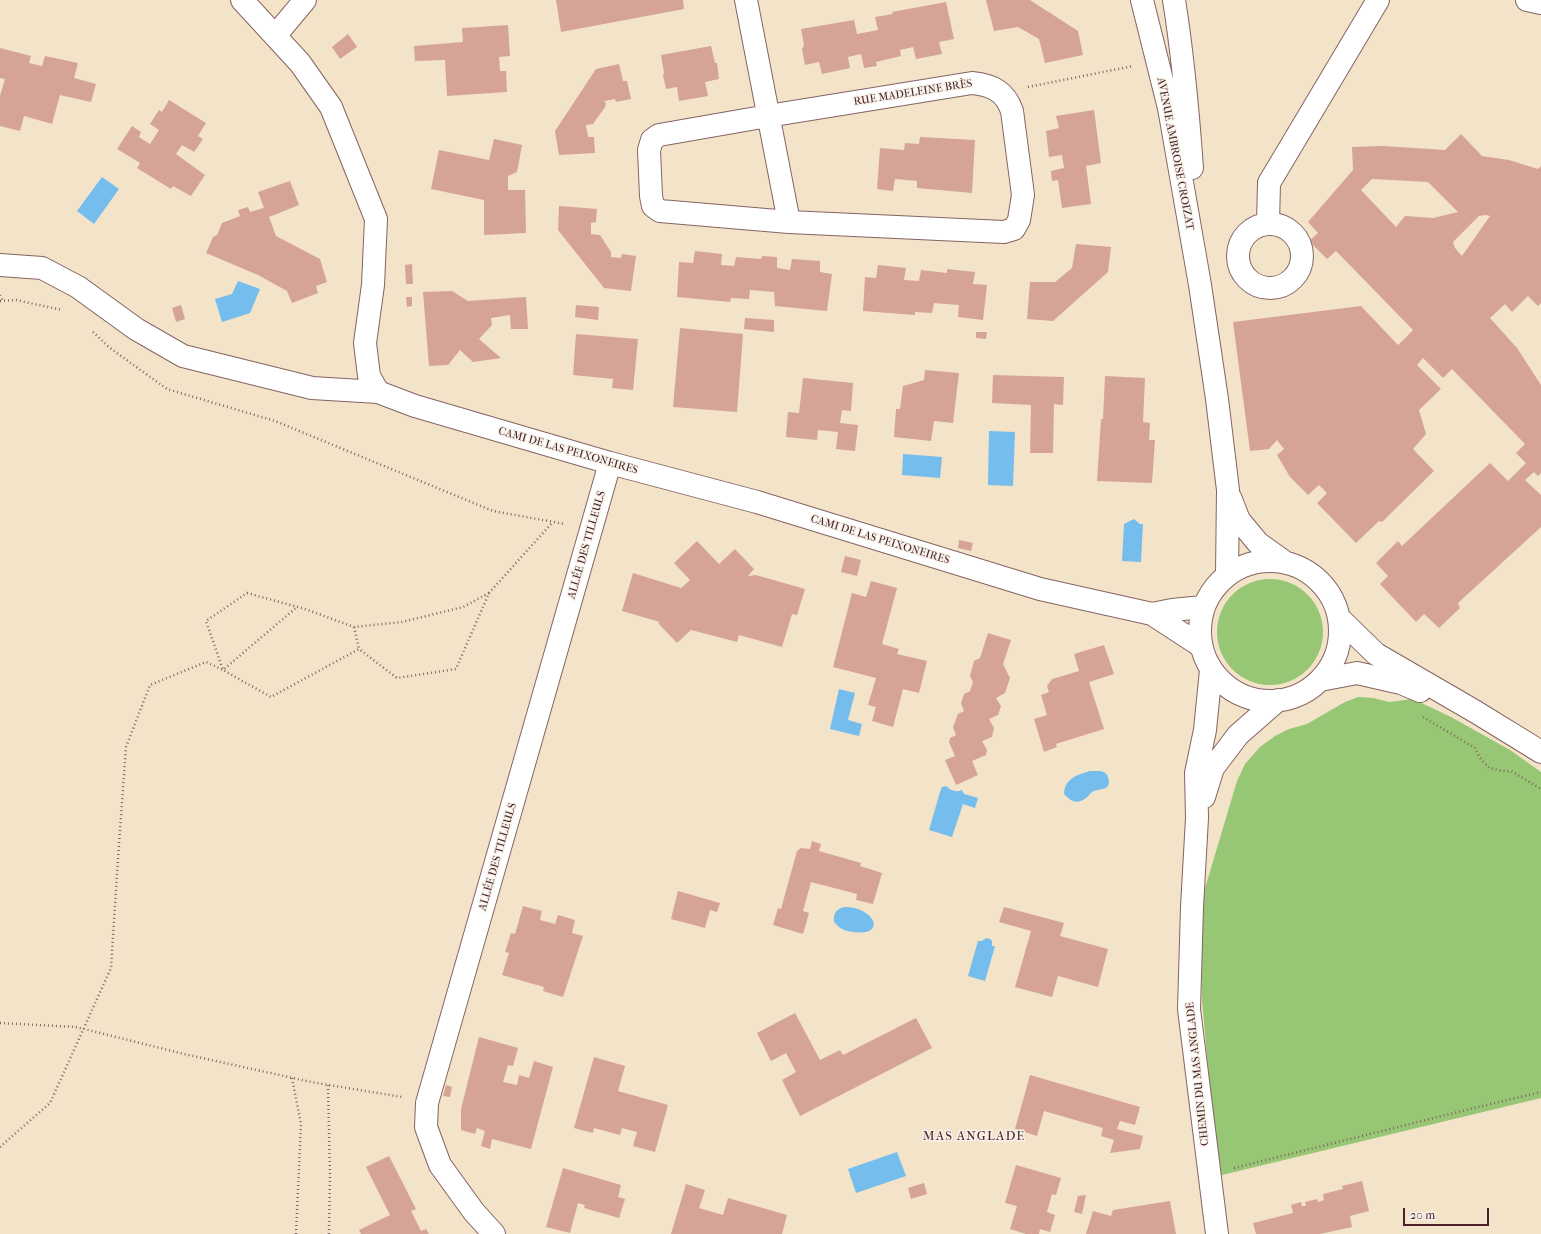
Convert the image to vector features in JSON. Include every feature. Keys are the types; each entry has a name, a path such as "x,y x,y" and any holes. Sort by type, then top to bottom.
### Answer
{"street":[{"path":"242,0 300,63 331,107 376,219 372,285 365,343 369,376 378,392"},
{"path":"275,36 305,0"},
{"path":"746,0 789,222"},
{"name":"AVENUE AMBROISE CROIZAT","path":"1142,0 1169,108 1200,285 1217,399 1228,490 1228,575"},
{"name":"AVENUE AMBROISE CROIZAT","path":"1174,0 1187,101 1200,285"},
{"path":"1268,224 1269,183 1378,0"},
{"path":"1527,0 1541,3"},
{"name":"RUE MADELEINE BRÈS","path":"972,83 984,84 1000,93 1008,100 1012,111 1023,195 1019,220 1014,229 1004,232 789,222 660,211 653,206 651,196 649,150 652,140 659,136 768,116 972,83"},
{"name":"CAMI DE LAS PEIXONEIRES","path":"0,265 42,268 78,288 136,329 183,356 312,388 378,392 415,406 610,463 757,502 1040,589 1152,614 1201,646"},
{"name":"ALLÉE DES TILLEULS","path":"494,1234 474,1212 440,1165 426,1127 427,1103 610,463"},
{"name":"AVENUE AMBROISE CROIZAT","path":"1228,490 1239,520 1258,543 1286,563"},
{"path":"1265,561 1286,563 1305,570 1321,582 1332,599 1339,618 1340,640 1333,662 1320,680 1301,694 1278,700 1259,700 1240,694 1224,684 1211,670 1201,646 1200,626 1203,607 1213,590 1228,575 1246,565 1265,561"},
{"name":"CAMI DE LAS PEIXONEIRES","path":"1152,614 1172,610 1203,607"},
{"path":"1339,618 1376,654 1541,752"},
{"name":"CHEMIN DU MAS ANGLADE","path":"1211,670 1205,730 1196,773 1197,818 1192,907 1189,1009 1217,1234"},
{"path":"1320,680 1357,673 1401,683 1476,712"},
{"name":"CHEMIN DU MAS ANGLADE","path":"1197,818 1213,768 1238,735 1278,700"}],"path":[{"path":"1000,93 1157,61"},
{"path":"0,295 1,301 16,300 64,310"},
{"path":"88,327 110,348 167,389 275,421 493,510 552,523 592,527"},
{"path":"354,627 359,649 396,678 456,670 490,593 552,523"},
{"path":"223,670 206,621 247,593 298,607 354,627 402,622 463,607 490,593"},
{"path":"223,670 298,607"},
{"path":"0,1147 50,1103 111,968 126,747 150,685 206,662 271,697 359,649"},
{"path":"1422,716 1475,748 1480,758 1489,768 1511,771 1541,789"},
{"path":"0,1023 76,1027 292,1078 427,1103"},
{"path":"292,1078 300,1124 296,1234"},
{"path":"328,1085 330,1175 329,1234"},
{"path":"1232,1169 1541,1092"}],"green space":[{"path":"1270,579 1290,583 1308,594 1319,612 1323,632 1319,652 1308,670 1290,681 1270,685 1250,681 1232,670 1221,652 1217,632 1221,612 1232,594 1250,583"},
{"path":"1358,697 1373,698 1389,702 1413,699 1451,717 1510,750 1541,772 1541,1098 1218,1176 1202,1001 1200,905 1237,781 1245,764 1260,747 1275,736 1289,729 1307,724 1345,702"}],"water":[{"path":"102,177 119,189 94,224 77,211"},
{"path":"238,281 260,289 250,313 222,322 215,299 232,294"},
{"path":"989,431 1015,432 1013,486 988,485"},
{"path":"903,454 942,457 940,478 902,475"},
{"path":"1134,519 1140,524 1143,524 1141,562 1122,561 1124,524"},
{"path":"839,689 855,693 848,720 862,724 859,736 830,729"},
{"path":"1090,771 1100,771 1107,774 1109,781 1108,786 1104,789 1092,792 1083,800 1077,802 1069,799 1064,794 1069,781 1076,776"},
{"path":"946,786 953,791 962,790 964,794 978,798 975,808 963,804 952,837 929,830 940,792 942,787"},
{"path":"844,907 855,908 864,912 870,916 874,926 870,930 864,932 850,932 840,928 834,922 834,917 837,911"},
{"path":"986,938 992,941 992,946 995,946 985,981 968,976 978,941 982,941"},
{"path":"897,1152 906,1176 856,1193 848,1169"}],"building":[{"path":"556,0 683,0 684,9 561,32"},
{"path":"986,0 1030,0 1078,31 1083,55 1045,63 1039,39 1018,27 994,31"},
{"path":"946,2 954,39 939,42 942,54 916,59 913,47 900,50 901,56 876,62 877,66 864,68 861,54 848,57 850,68 822,74 819,62 805,65 802,49 804,45 801,29 854,20 857,34 878,30 875,17 893,14 892,12"},
{"path":"508,25 510,56 499,57 500,71 506,71 507,92 447,96 445,60 415,61 414,46 463,42 462,28"},
{"path":"348,34 357,47 340,59 332,47"},
{"path":"711,46 715,63 717,63 719,79 705,82 708,96 679,101 677,87 666,89 661,55"},
{"path":"0,48 31,56 29,63 42,66 45,56 78,63 74,78 96,84 91,102 60,95 52,124 24,116 20,131 0,126 0,96 5,79 0,78"},
{"path":"619,64 623,81 627,81 631,99 616,102 615,99 604,101 606,103 605,107 593,124 586,125 588,137 594,137 595,153 559,155 555,131 596,69"},
{"path":"169,100 206,123 198,136 203,139 194,152 182,145 176,154 205,175 191,196 173,186 171,189 137,168 140,163 117,149 132,126 141,132 139,137 150,144 159,130 150,124 159,110 162,112"},
{"path":"1094,110 1101,163 1086,166 1091,204 1062,208 1058,180 1052,181 1051,171 1064,168 1062,155 1049,157 1046,131 1059,128 1056,116"},
{"path":"1461,134 1482,156 1509,160 1538,169 1541,166 1541,303 1538,306 1528,296 1512,312 1505,304 1490,318 1517,348 1541,385 1541,473 1538,476 1534,472 1525,480 1541,495 1541,527 1458,603 1460,608 1439,628 1424,614 1416,622 1380,584 1388,576 1376,563 1398,541 1402,546 1490,463 1508,481 1526,463 1516,453 1525,444 1452,369 1443,378 1423,358 1417,365 1441,389 1419,410 1426,434 1413,449 1434,471 1382,522 1379,521 1356,543 1317,503 1327,493 1319,485 1308,495 1290,477 1277,455 1284,449 1277,440 1269,449 1250,451 1233,322 1361,306 1398,345 1413,330 1336,251 1327,259 1309,241 1318,233 1308,222 1353,170 1352,147 1383,146 1445,150","holes":["1372,179 1428,182 1458,212 1433,218 1405,216 1396,227 1361,190","1479,216 1490,216 1462,256 1455,248 1453,242"]},
{"path":"920,137 975,140 972,193 917,188 917,181 895,179 893,191 877,189 880,148 904,150 905,143 919,144"},
{"path":"494,139 522,145 517,172 508,176 508,190 525,190 526,233 484,235 484,200 431,189 439,150 489,160"},
{"path":"290,181 299,205 269,217 276,236 320,259 327,282 316,286 318,293 292,303 287,291 258,275 206,253 213,237 217,235 222,223 240,216 238,210 248,207 250,212 264,208 258,192"},
{"path":"559,206 597,209 596,222 591,223 591,234 600,235 611,252 611,257 621,258 622,254 636,256 631,291 604,288 558,230"},
{"path":"1076,244 1111,247 1108,272 1053,321 1027,319 1030,282 1055,282 1072,268"},
{"path":"695,251 722,254 721,265 734,266 736,257 761,259 762,256 777,257 777,268 790,270 792,259 820,261 820,272 832,274 827,311 775,306 774,292 750,290 749,299 731,298 730,302 677,297 679,262 693,263"},
{"path":"412,264 413,284 406,284 405,265"},
{"path":"878,265 906,268 904,280 919,281 921,270 947,273 947,269 975,272 973,284 987,285 983,320 958,317 959,305 934,303 932,313 915,312 915,315 863,311 865,277 876,278"},
{"path":"452,291 468,301 526,297 528,329 511,329 510,315 491,318 492,325 479,339 501,358 473,362 460,350 448,365 429,366 423,292"},
{"path":"406,297 412,297 412,306 407,307"},
{"path":"181,305 185,319 176,322 172,308"},
{"path":"576,305 599,307 598,320 575,317"},
{"path":"745,318 774,320 774,332 744,329"},
{"path":"680,328 743,334 737,412 673,407"},
{"path":"976,332 987,332 986,339 976,338"},
{"path":"576,334 638,339 633,390 612,388 613,379 573,375"},
{"path":"925,370 959,373 953,423 934,421 931,441 894,437 896,409 900,409 903,386 924,380"},
{"path":"993,375 1064,377 1063,405 1054,404 1053,453 1030,453 1031,405 992,403"},
{"path":"1105,376 1145,378 1143,422 1150,423 1149,440 1155,440 1152,483 1097,481 1101,419 1103,419"},
{"path":"803,378 853,383 851,411 842,410 840,423 858,425 855,451 836,449 838,432 818,430 817,440 786,437 788,412 799,413"},
{"path":"959,540 973,543 971,551 958,548"},
{"path":"697,541 719,564 735,549 754,569 748,576 756,575 805,589 797,615 792,614 782,647 739,635 737,642 691,630 677,643 658,623 660,622 622,611 633,573 681,588 690,580 674,563"},
{"path":"845,556 861,560 857,576 841,572"},
{"path":"871,581 897,588 882,644 899,649 897,654 927,661 919,693 903,689 893,727 872,721 876,707 868,705 876,678 833,667 852,593 866,597"},
{"path":"988,633 1011,640 1003,664 1010,678 1005,693 996,698 1001,706 998,715 989,719 994,728 992,737 982,741 987,750 986,755 972,761 978,775 956,785 945,760 955,756 949,742 950,738 956,735 953,727 958,714 964,711 961,703 964,694 970,691 973,682 970,676 974,661 980,658"},
{"path":"1104,645 1114,674 1089,682 1104,729 1056,744 1057,747 1044,752 1034,719 1047,715 1041,695 1049,692 1047,686 1052,679 1079,671 1074,654"},
{"path":"812,841 821,844 819,851 861,863 860,866 882,873 873,904 856,900 857,894 811,882 803,911 809,913 803,934 773,925 778,908 781,909 797,851 801,848 810,849"},
{"path":"678,891 720,903 717,912 710,910 705,928 671,919"},
{"path":"523,906 542,911 540,920 555,924 558,915 575,920 572,933 583,936 563,997 543,991 544,987 502,975 509,953 505,952 511,933 515,934"},
{"path":"1004,907 1064,923 1060,936 1108,949 1098,987 1058,976 1052,997 1015,987 1031,931 999,922"},
{"path":"795,1013 820,1060 840,1050 843,1055 916,1018 932,1048 800,1116 782,1080 796,1072 786,1053 771,1061 757,1033"},
{"path":"479,1037 518,1048 513,1066 508,1065 503,1082 517,1085 519,1075 529,1078 534,1061 553,1067 531,1149 492,1139 490,1149 481,1146 485,1131 477,1128 475,1134 461,1130 461,1109"},
{"path":"594,1057 625,1066 618,1091 668,1105 655,1152 633,1146 637,1132 622,1128 620,1135 594,1128 593,1133 574,1128"},
{"path":"1030,1075 1140,1107 1135,1125 1120,1121 1117,1129 1143,1136 1140,1149 1110,1153 1114,1140 1101,1136 1103,1128 1044,1111 1037,1136 1015,1129"},
{"path":"446,1085 452,1087 450,1097 443,1096"},
{"path":"389,1156 416,1209 411,1211 421,1231 426,1229 429,1234 361,1234 359,1230 390,1215 366,1167"},
{"path":"1016,1165 1061,1178 1056,1195 1052,1194 1047,1212 1055,1215 1050,1232 1040,1229 1039,1234 1026,1234 1010,1229 1017,1206 1005,1203"},
{"path":"563,1168 621,1185 618,1197 625,1199 619,1218 584,1208 585,1205 578,1203 570,1233 546,1227"},
{"path":"1362,1181 1369,1211 1350,1216 1352,1227 1320,1234 1256,1234 1253,1223 1293,1213 1291,1205 1301,1202 1302,1206 1306,1206 1305,1202 1317,1199 1318,1202 1324,1200 1323,1194 1343,1189 1342,1186"},
{"path":"924,1183 927,1194 911,1199 908,1188"},
{"path":"686,1184 705,1190 699,1208 723,1215 728,1198 787,1215 782,1234 671,1234"},
{"path":"1086,1195 1082,1214 1074,1212 1078,1196"},
{"path":"1170,1201 1176,1234 1086,1234 1093,1211 1111,1216 1113,1210"}],"district":[{"name":"MAS ANGLADE","path":"974,1137"}]}
